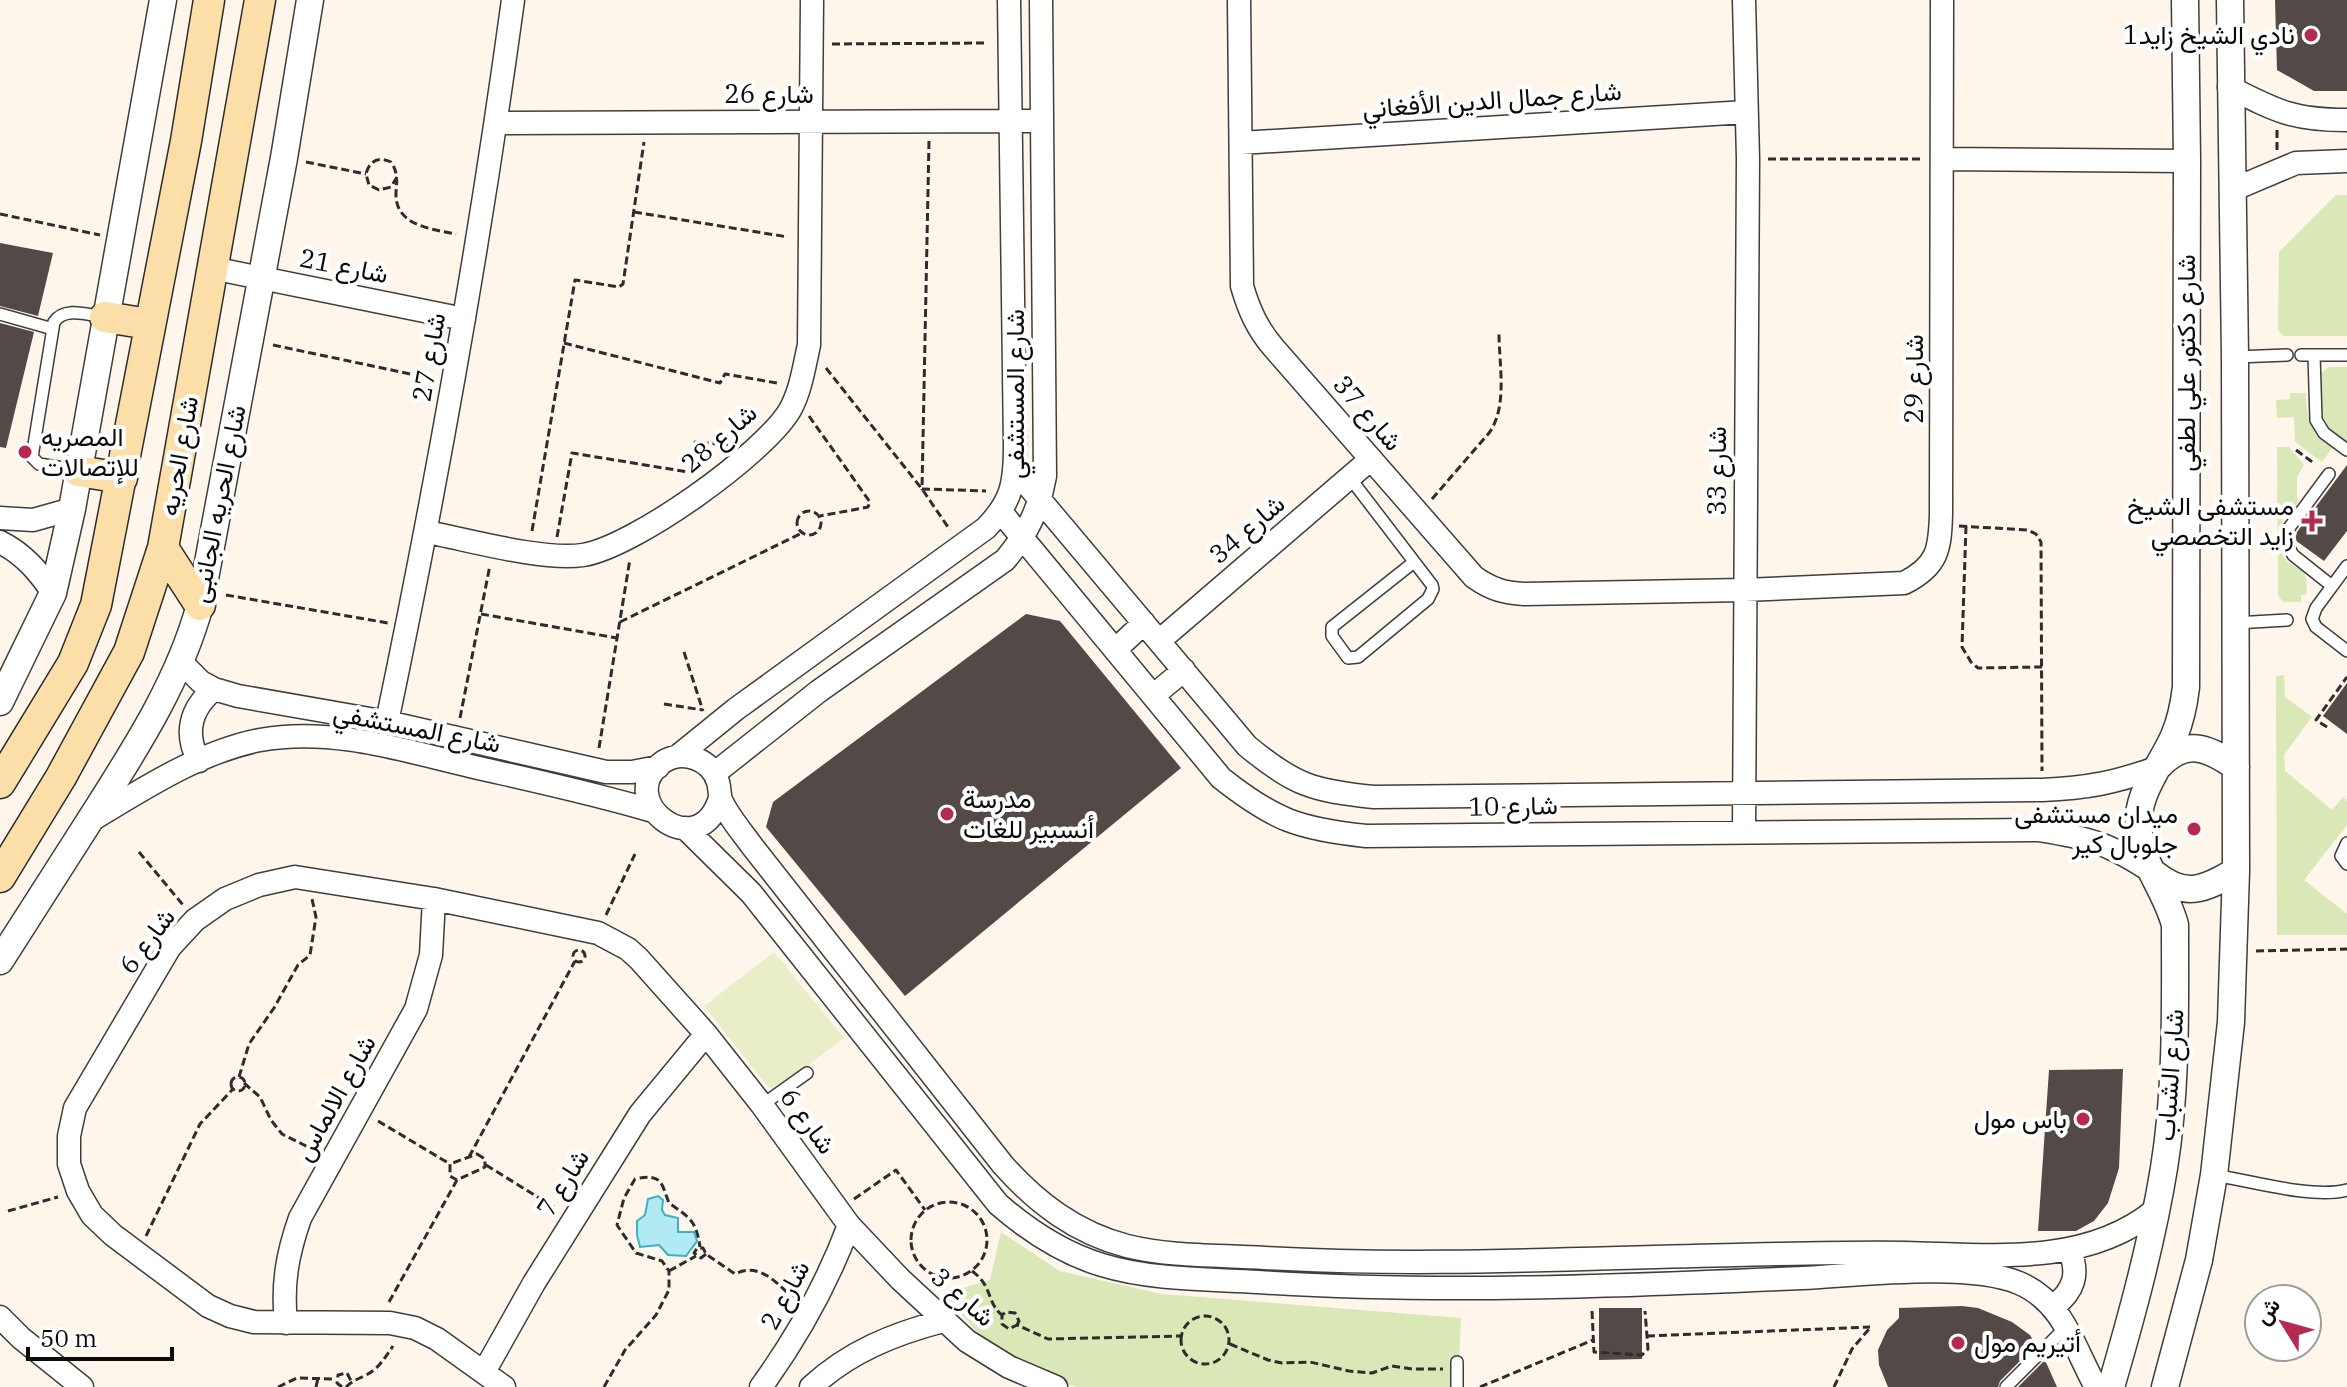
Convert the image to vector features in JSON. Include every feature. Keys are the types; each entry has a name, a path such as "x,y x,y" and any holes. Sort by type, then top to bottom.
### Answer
{"main road":[{"name":"شارع الحريه","path":"0,783 73,663 96,605 186,141 209,0"},
{"name":"شارع الحريه","path":"0,877 129,652 163,548 260,0"},
{"path":"186,141 234,150"},
{"path":"105,317 149,324"},
{"path":"78,471 122,478"},
{"path":"163,548 201,598"}],"street":[{"path":"0,702 53,593 72,509 163,0"},
{"name":"شارع الحريه الجانبى","path":"0,961 124,767 181,662 201,598 284,158 310,0"},
{"name":"شارع 27","path":"387,722 427,532 496,123 513,0"},
{"name":"شارع 28","path":"427,532 554,556 581,555 608,549 672,512 770,436 789,410 798,392 809,345 812,0"},
{"name":"شارع المستشفي","path":"181,662 190,673 214,689 238,696 387,722 596,770 632,772 668,762 706,720 778,678 986,528 1009,491 1009,0"},
{"name":"شارع المستشفي","path":"715,773 819,691 1005,560 1023,539 1041,501 1045,476 1041,0"},
{"name":"شارع 37","path":"1239,0 1242,286 1258,329 1273,347 1474,577 1489,588 1506,594 1744,590"},
{"name":"شارع 33","path":"1744,0 1748,159 1744,831"},
{"name":"شارع 29","path":"1744,590 1904,583 1922,574 1935,558 1940,525 1942,0"},
{"name":"شارع دكتور علي لطفي","path":"2156,768 2181,717 2186,687 2185,0"},
{"name":"شارع دكتور علي لطفي","path":"2230,0 2236,767"},
{"path":"2229,87 2277,111 2315,120 2347,120"},
{"name":"شارع جمال الدين الأفغاني","path":"1241,143 1746,112"},
{"name":"شارع 26","path":"496,123 1042,121"},
{"path":"1943,159 2187,161"},
{"path":"2232,190 2296,163 2347,161"},
{"name":"شارع 21","path":"212,268 464,319"},
{"name":"شارع 34","path":"1159,641 1371,459"},
{"name":"شارع 10","path":"1009,491 1041,501 1247,746 1274,769 1305,786 1339,794 1410,797 2042,790 2089,788 2119,782 2156,768"},
{"name":"شارع 10","path":"1009,491 1023,539 1221,778 1242,795 1287,822 1327,832 1366,836 2038,830 2100,842 2129,856 2155,874"},
{"path":"0,518 33,520 72,509"},
{"path":"0,542 24,558 53,593"},
{"path":"1115,650 1144,623"},
{"path":"1153,696 1184,670"},
{"path":"199,761 193,749 191,722 203,698 214,689"},
{"name":"شارع المستشفي","path":"89,821 199,761 229,749 260,740 317,736 372,743 653,811"},
{"path":"2156,768 2168,756 2184,748 2201,748 2218,754 2236,767"},
{"path":"720,798 711,816 695,827 685,828 667,824 653,811 648,793 649,783 668,762 686,756 703,761 715,773 720,798 770,870 1003,1165 1046,1207 1098,1237 1157,1252 1307,1260 1480,1263 1687,1256 1936,1263 2021,1283 2047,1299 2066,1326 2096,1387"},
{"name":"شارع الشباب","path":"2165,1387 2199,1260 2214,1175 2231,1022 2236,767"},
{"name":"شارع الشباب","path":"2111,1387 2134,1309 2164,1168 2176,1016 2175,925 2171,909 2144,854 2139,832 2139,810 2145,788 2156,768"},
{"path":"685,828 751,893 988,1192 1021,1223 1046,1240 1073,1254 1131,1272 1307,1285 1480,1287 1936,1263 2069,1249 2136,1226 2155,1210"},
{"path":"2155,874 2167,884 2198,889 2236,871"},
{"name":"شارع 6","path":"504,1387 437,1339 406,1326 254,1322 208,1306 92,1215 78,1191 69,1164 69,1136 75,1108 170,947 195,920 225,899 259,885 295,877 434,899 598,933 628,949 639,959 706,1034 844,1218"},
{"name":"شارع الالماس","path":"286,1323 283,1292 287,1254 300,1218 416,1009 431,955 434,899"},
{"name":"شارع 7","path":"484,1372 534,1283 640,1114 706,1034"},
{"name":"شارع 2","path":"761,1387 809,1313 844,1218"},
{"name":"شارع 3","path":"844,1218 943,1321 967,1341 1009,1367 1056,1387"},
{"path":"2053,1307 2066,1298 2073,1287 2076,1274 2069,1249"},
{"path":"1480,1263 1480,1287"},
{"path":"0,1317 82,1387"},
{"path":"811,1387 829,1370 855,1354 898,1334 943,1321"}],"lane":[{"path":"78,471 39,464 32,457 53,329 56,318 63,313 105,317"},
{"path":"0,314 53,329"},
{"path":"2235,357 2287,355"},
{"path":"2301,355 2347,355"},
{"path":"2314,355 2316,420 2324,433 2347,450"},
{"path":"2329,474 2289,528 2286,542 2293,555 2332,586"},
{"path":"1350,478 1432,585 1431,595 1358,657 1348,658 1332,636 1332,627 1414,562"},
{"path":"2347,566 2307,619 2347,651"},
{"path":"2234,623 2287,620"},
{"path":"2347,843 2341,856 2347,864"},
{"path":"762,1105 807,1073"},
{"path":"2214,1175 2315,1193 2347,1190"},
{"path":"2006,1387 2066,1326"},
{"path":"1457,1365 1457,1387"}],"path":[{"path":"812,45 1009,43"},
{"path":"2277,111 2277,170"},
{"path":"922,489 929,121"},
{"path":"529,551 576,279 619,287 623,284 647,122"},
{"path":"284,158 366,174"},
{"path":"397,177 391,187 379,190 369,185 366,174 370,164 380,159 391,162 397,177 395,200 404,217 420,227 477,238"},
{"path":"1748,159 1943,159"},
{"path":"634,212 811,241"},
{"path":"0,214 119,239"},
{"path":"1419,514 1493,427 1499,407 1499,334"},
{"path":"250,340 453,383"},
{"path":"564,343 720,383 725,374 798,392 870,502 868,507 820,516"},
{"path":"809,345 922,489 961,547"},
{"path":"554,556 571,454 688,472 696,441 754,449"},
{"path":"2296,450 2329,474"},
{"path":"922,489 1009,491"},
{"path":"620,622 802,533 818,532 822,522 812,510 801,513 797,523 802,533"},
{"path":"1940,525 2028,530 2036,534 2041,542 2042,790"},
{"path":"1966,526 1962,647 1966,655 1978,668 2042,667"},
{"path":"596,770 634,535"},
{"path":"456,738 494,545"},
{"path":"201,598 407,626"},
{"path":"481,614 617,638"},
{"path":"684,652 706,720"},
{"path":"2327,727 2316,720 2347,677"},
{"path":"664,704 706,720"},
{"path":"139,852 195,920"},
{"path":"598,933 635,854"},
{"path":"239,1077 249,1044 298,965 310,955 313,947 316,917 307,879"},
{"path":"2232,951 2347,949"},
{"path":"469,1157 575,961"},
{"path":"239,1077 260,1097 282,1134 333,1160"},
{"path":"138,1254 200,1124 233,1089 233,1079 239,1077"},
{"path":"233,1089 241,1090 244,1083"},
{"path":"361,1110 450,1164"},
{"path":"450,1164 480,1154 486,1165 573,1219"},
{"path":"450,1164 450,1176 457,1180"},
{"path":"378,1323 457,1180 486,1165"},
{"path":"844,1218 896,1170 925,1210"},
{"path":"604,1387 625,1350 656,1315 669,1290 669,1271 662,1261 636,1253 617,1225 624,1198 635,1179 647,1176 659,1179 666,1186 669,1203 691,1219 700,1247 729,1272 735,1274 749,1268 769,1276 809,1313"},
{"path":"8,1211 78,1191"},
{"path":"945,1202 967,1206 976,1212 982,1221 987,1242 980,1263 972,1271 964,1276 944,1278 925,1271 918,1263 913,1255 911,1235 913,1226 925,1210 945,1202"},
{"path":"696,1256 695,1250 700,1247"},
{"path":"669,1271 706,1254"},
{"path":"972,1271 983,1278 989,1288 1005,1328 1017,1325"},
{"path":"1592,1311 1593,1351 1642,1355 1648,1349 1645,1311"},
{"path":"1002,1315 1015,1313 1018,1316 1017,1325"},
{"path":"1204,1315 1220,1320 1226,1327 1230,1344 1222,1358 1206,1365 1197,1364 1184,1353 1181,1336 1189,1322 1204,1315"},
{"path":"1017,1325 1048,1339 1181,1336"},
{"path":"336,1379 344,1387 380,1365 406,1326"},
{"path":"1647,1336 1870,1327 1852,1349 1834,1387"},
{"path":"1480,1387 1593,1340"},
{"path":"1230,1344 1268,1360 1310,1362 1349,1371 1372,1373 1392,1366 1412,1369 1457,1365"},
{"path":"336,1379 342,1372 347,1373 351,1381"},
{"path":"278,1387 297,1378 336,1379"},
{"path":"316,1387 318,1378"}],"green space":[{"path":"2336,195 2347,195 2347,336 2283,336 2278,330 2279,252"},
{"path":"2329,367 2347,367 2347,444 2332,433 2323,417 2319,378"},
{"path":"2290,393 2306,393 2312,424 2333,447 2322,462 2295,442 2294,417 2277,418 2276,400 2290,399"},
{"path":"2277,447 2289,447 2304,465 2297,477 2297,505 2283,510 2281,541 2284,557 2306,577 2306,595 2301,595 2301,602 2283,602 2278,595"},
{"path":"2284,675 2285,697 2312,717 2284,755 2285,771 2332,810 2343,797 2347,801 2347,825 2304,880 2347,914 2347,935 2277,935 2276,676"},
{"path":"774,952 844,1038 776,1090 769,1088 704,1006"},
{"path":"1001,1232 1060,1271 1162,1294 1461,1318 1458,1387 1077,1387 1009,1367 943,1294 990,1280"}],"water":[{"path":"658,1196 663,1200 665,1215 678,1218 678,1232 694,1232 697,1241 686,1256 668,1255 659,1245 640,1247 637,1221 645,1215 648,1199"}],"building":[{"name":"نادي الشيخ زايد1","path":"2275,0 2347,0 2347,91 2314,91 2277,70"},
{"path":"0,243 53,253 38,316 0,306"},
{"path":"0,323 34,332 6,448 0,447"},
{"path":"2347,465 2347,531 2324,561 2295,540 2297,532"},
{"name":"مدرسة أنسبير للغات","path":"1026,614 1060,621 1181,768 905,996 766,827 773,802"},
{"path":"2347,683 2347,734 2323,716"},
{"name":"باس مول","path":"2123,1069 2119,1168 2108,1203 2094,1221 2076,1231 2038,1231 2049,1070"},
{"path":"1599,1308 1642,1308 1642,1359 1599,1360"},
{"name":"أتيريم مول","path":"1899,1308 1978,1308 2012,1322 2030,1335 2036,1345 2000,1381 1998,1387 1888,1387 1879,1365 1878,1350 1887,1330 1899,1318"},
{"path":"2045,1360 2057,1387 2018,1387"}],"place":[{"name":"نادي الشيخ زايد1","path":"2311,35"},
{"name":"المصريه للإتصالات","path":"25,452"},
{"name":"مستشفى الشيخ زايد التخصصي","path":"2312,521"},
{"name":"مدرسة أنسبير للغات","path":"947,814"},
{"name":"ميدان مستشفى جلوبال كير","path":"2194,829"},
{"name":"باس مول","path":"2083,1119"},
{"name":"أتيريم مول","path":"1958,1343"}]}
